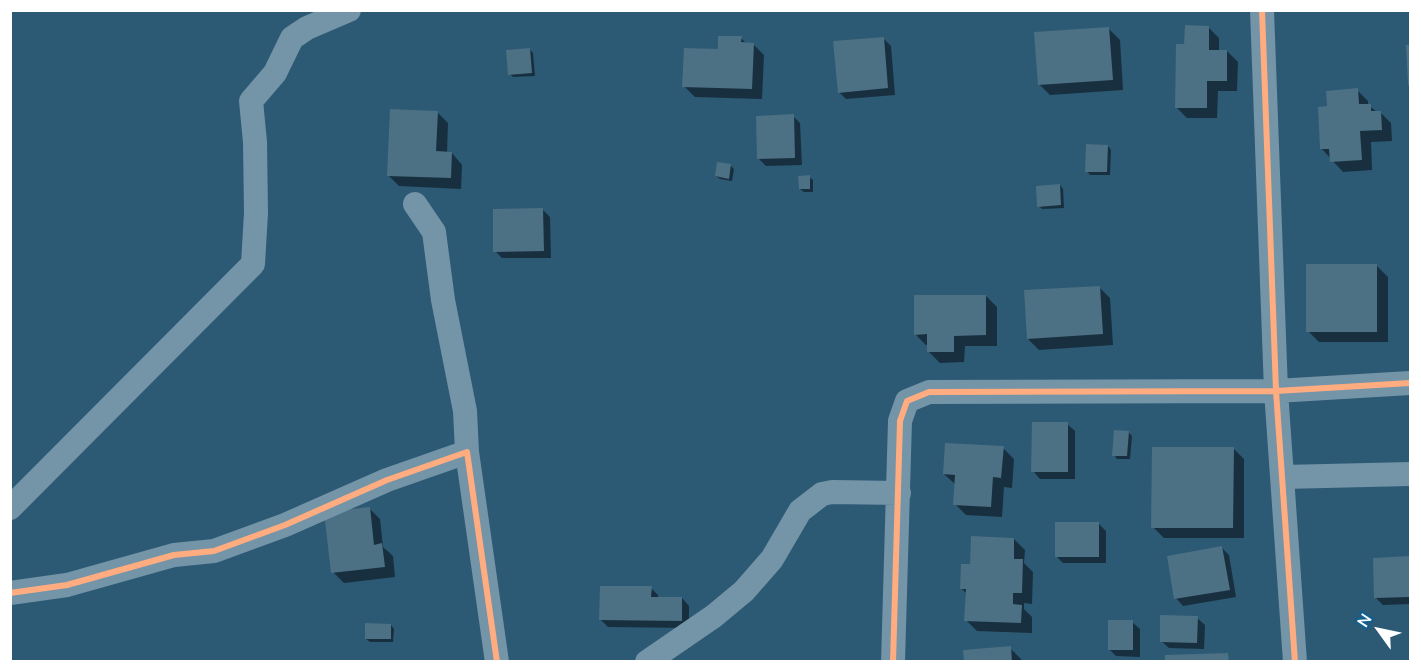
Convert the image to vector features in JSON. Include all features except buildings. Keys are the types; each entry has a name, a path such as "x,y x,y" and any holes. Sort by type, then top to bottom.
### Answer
{"street":[{"path":"10,508 252,264 256,213 255,142 251,101 275,73 292,38 307,28 349,10"},
{"path":"1262,10 1276,391 1295,662"},
{"path":"415,204 434,232 442,300 465,411 467,452 497,662"},
{"path":"893,662 900,421 908,401 929,392 1276,391 1410,383"},
{"path":"10,593 67,585 174,555 214,551 285,525 387,480 467,452"},
{"path":"1283,477 1410,474"},
{"path":"647,662 744,591 772,559 800,511 822,494 899,493"}],"cycle path":[{"path":"1262,10 1276,391 1295,662"},
{"path":"893,662 900,421 907,401 929,392 1276,391 1410,383"},
{"path":"10,593 67,585 174,555 214,551 285,525 387,480 467,452 497,662"}]}
